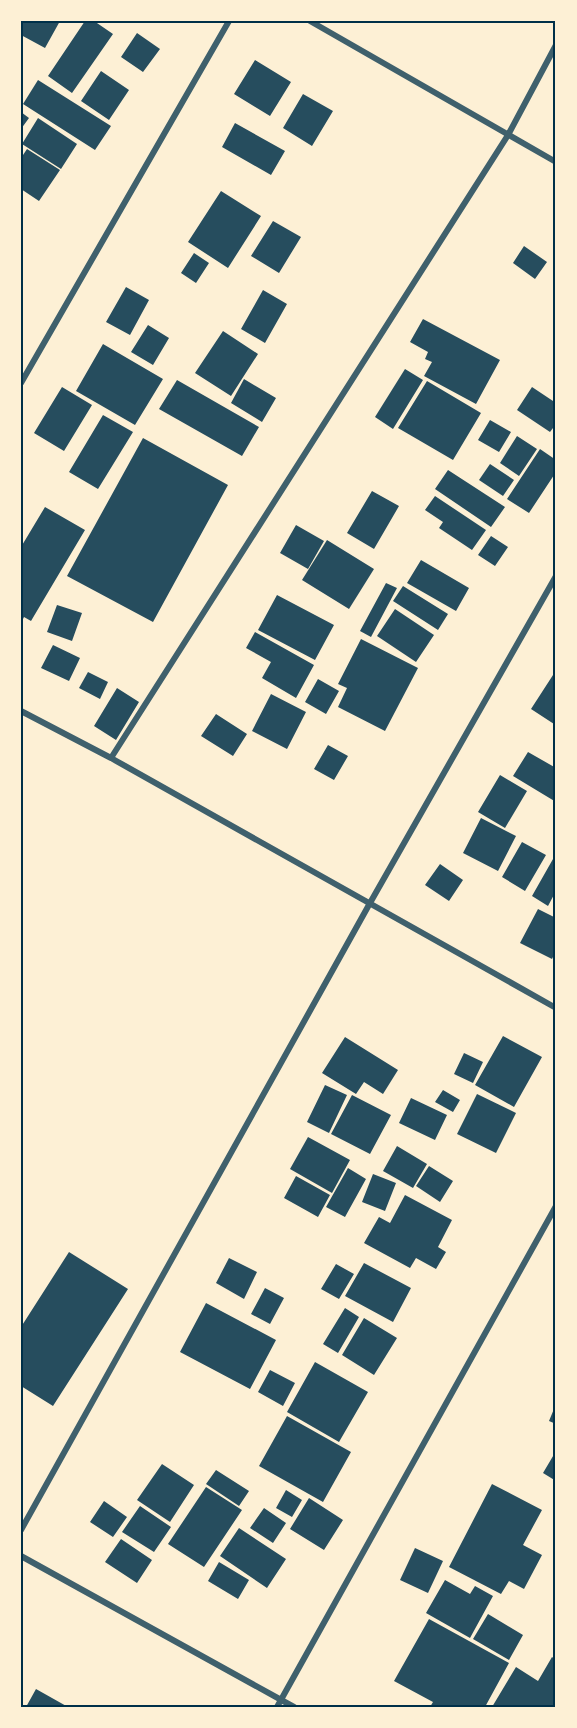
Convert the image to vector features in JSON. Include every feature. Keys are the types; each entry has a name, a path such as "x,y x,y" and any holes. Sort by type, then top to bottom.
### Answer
{"street":[{"path":"21,383 230,21"},
{"path":"310,21 556,162"},
{"path":"111,758 508,135 556,45"},
{"path":"21,1530 370,903 556,576"},
{"path":"21,711 111,758 556,1008"},
{"path":"277,1707 556,1206"},
{"path":"21,1556 294,1707"}],"building":[{"path":"21,21 60,21 45,48 21,35"},
{"path":"85,21 94,21 113,34 72,93 48,76"},
{"path":"137,33 160,49 143,72 121,57"},
{"path":"255,60 291,82 270,116 234,94"},
{"path":"101,71 129,90 109,120 81,101"},
{"path":"38,80 111,126 95,150 23,104"},
{"path":"303,94 333,111 312,146 283,128"},
{"path":"21,112 29,118 21,129"},
{"path":"38,118 77,144 61,169 22,144"},
{"path":"235,123 285,151 271,175 222,147"},
{"path":"27,149 60,170 39,201 21,189 21,158"},
{"path":"221,191 261,216 228,268 188,242"},
{"path":"273,221 301,237 279,273 251,256"},
{"path":"524,246 547,262 535,279 513,263"},
{"path":"194,253 209,263 196,283 181,273"},
{"path":"126,287 149,300 130,335 106,322"},
{"path":"263,290 287,304 265,343 241,329"},
{"path":"423,319 500,360 476,404 424,376 432,362 425,359 428,352 410,342"},
{"path":"148,325 169,338 153,365 131,352"},
{"path":"223,331 258,354 231,396 195,373"},
{"path":"103,344 163,379 135,425 76,391"},
{"path":"405,369 423,380 393,429 375,417"},
{"path":"244,379 276,398 262,422 231,403"},
{"path":"177,380 259,427 242,456 159,409"},
{"path":"427,381 481,413 453,460 398,428"},
{"path":"62,387 92,405 64,451 34,433"},
{"path":"532,387 556,403 556,424 550,432 517,410"},
{"path":"103,415 133,432 98,489 69,472"},
{"path":"490,420 511,432 499,452 478,440"},
{"path":"517,436 537,449 519,476 500,463"},
{"path":"143,438 228,485 153,622 67,576"},
{"path":"540,449 556,460 556,472 529,513 507,499"},
{"path":"490,464 514,480 503,496 479,480"},
{"path":"448,470 505,507 491,527 435,489"},
{"path":"372,491 399,506 374,549 347,533"},
{"path":"435,496 486,530 472,550 439,528 443,522 425,510"},
{"path":"45,507 85,530 31,621 24,617 21,623 21,547"},
{"path":"296,525 324,541 308,569 280,553"},
{"path":"491,536 508,547 495,566 478,555"},
{"path":"327,540 374,569 349,609 302,580"},
{"path":"421,560 469,588 456,611 407,583"},
{"path":"386,583 397,588 371,637 360,631"},
{"path":"403,586 448,614 438,630 393,601"},
{"path":"277,595 334,625 315,660 258,630"},
{"path":"57,605 82,613 72,641 47,632"},
{"path":"395,609 434,635 416,662 377,636"},
{"path":"255,632 314,665 296,698 262,678 271,662 246,648"},
{"path":"361,639 418,668 385,731 338,707 347,688 338,684"},
{"path":"53,645 80,658 69,681 41,668"},
{"path":"88,672 108,682 100,699 79,688"},
{"path":"553,675 556,677 556,721 554,724 531,709"},
{"path":"318,679 339,691 326,714 305,702"},
{"path":"117,688 139,702 116,740 94,726"},
{"path":"271,694 306,712 287,749 252,731"},
{"path":"216,714 247,734 233,756 201,736"},
{"path":"328,745 348,756 334,780 314,769"},
{"path":"528,752 556,768 556,802 513,776"},
{"path":"500,775 527,791 505,828 478,812"},
{"path":"481,818 516,836 498,871 463,853"},
{"path":"522,842 546,855 525,891 502,877"},
{"path":"553,859 556,860 556,891 548,906 532,896"},
{"path":"440,864 463,880 449,901 425,885"},
{"path":"538,909 556,918 556,951 552,959 520,943"},
{"path":"503,1036 542,1057 514,1107 475,1085"},
{"path":"345,1037 398,1070 383,1094 364,1082 356,1094 322,1073"},
{"path":"464,1053 483,1062 473,1083 454,1074"},
{"path":"325,1085 347,1095 329,1133 307,1122"},
{"path":"443,1090 460,1100 453,1112 435,1102"},
{"path":"477,1094 516,1113 496,1153 457,1134"},
{"path":"352,1095 391,1115 370,1154 331,1134"},
{"path":"411,1098 447,1115 435,1140 399,1123"},
{"path":"308,1137 350,1160 332,1193 290,1169"},
{"path":"397,1146 427,1164 413,1188 383,1171"},
{"path":"429,1166 453,1181 440,1202 416,1186"},
{"path":"348,1168 366,1179 345,1217 326,1207"},
{"path":"373,1174 396,1183 385,1211 362,1202"},
{"path":"296,1176 330,1195 318,1217 284,1198"},
{"path":"405,1195 452,1220 438,1247 446,1252 436,1269 416,1258 410,1268 364,1243 379,1217 390,1223"},
{"path":"69,1252 128,1289 53,1406 21,1386 21,1327"},
{"path":"229,1258 257,1272 244,1299 216,1283"},
{"path":"364,1263 411,1288 393,1322 345,1296"},
{"path":"336,1264 354,1274 339,1299 321,1289"},
{"path":"265,1288 284,1298 270,1324 251,1314"},
{"path":"206,1303 276,1340 250,1389 180,1352"},
{"path":"345,1308 359,1317 338,1353 323,1344"},
{"path":"364,1318 397,1338 374,1375 342,1355"},
{"path":"315,1362 368,1392 339,1442 287,1412"},
{"path":"270,1370 295,1383 283,1406 258,1392"},
{"path":"556,1404 556,1424 549,1421"},
{"path":"287,1416 351,1452 323,1502 259,1466"},
{"path":"556,1451 556,1481 543,1473"},
{"path":"162,1464 194,1485 170,1522 137,1500"},
{"path":"216,1470 249,1491 239,1506 206,1484"},
{"path":"492,1484 542,1510 523,1545 542,1555 524,1589 509,1581 501,1594 449,1567"},
{"path":"206,1487 242,1510 204,1567 168,1544"},
{"path":"286,1490 302,1500 292,1517 276,1508"},
{"path":"309,1498 343,1520 324,1550 290,1529"},
{"path":"104,1501 127,1517 113,1537 90,1522"},
{"path":"140,1506 171,1527 154,1552 122,1532"},
{"path":"264,1508 286,1523 273,1543 250,1528"},
{"path":"239,1528 286,1559 267,1588 220,1556"},
{"path":"121,1539 152,1560 137,1583 105,1562"},
{"path":"415,1548 443,1561 428,1593 400,1580"},
{"path":"219,1562 249,1580 238,1599 208,1581"},
{"path":"445,1580 470,1594 475,1586 493,1596 470,1638 426,1613"},
{"path":"488,1614 523,1635 509,1660 473,1639"},
{"path":"429,1619 509,1663 485,1707 430,1707 433,1702 394,1681"},
{"path":"552,1657 556,1660 556,1707 492,1707 516,1667 538,1681"},
{"path":"36,1689 68,1707 26,1707"}]}
